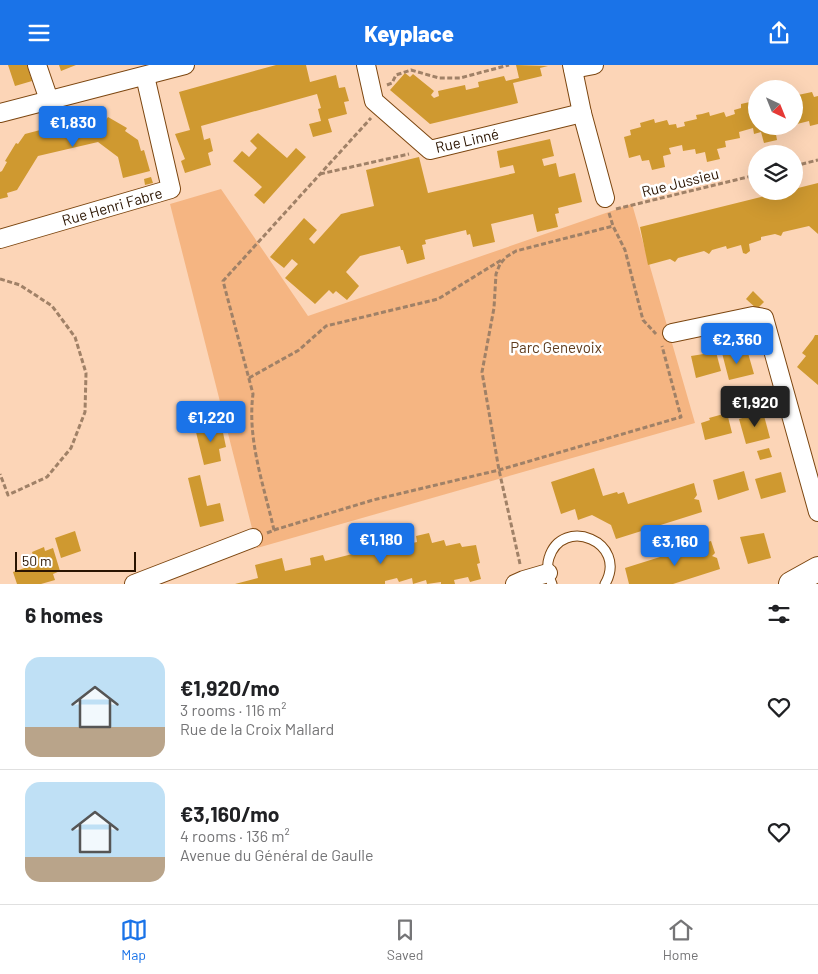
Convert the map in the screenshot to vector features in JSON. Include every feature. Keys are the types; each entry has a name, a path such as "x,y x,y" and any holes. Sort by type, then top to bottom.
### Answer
{"main road":[{"path":"791,584 818,569"}],"street":[{"path":"37,65 49,100"},
{"path":"0,113 185,65"},
{"path":"366,65 376,99"},
{"path":"594,65 572,67 582,113 607,204"},
{"name":"Rue Henri Fabre","path":"0,239 171,189 145,76"},
{"name":"Rue Linné","path":"376,99 430,149 582,113"},
{"path":"664,338 753,316 764,318 818,512"},
{"path":"134,584 253,538"},
{"path":"519,582 550,579"}],"lane":[{"path":"550,579 548,563 550,553 557,544 575,536 586,536 595,540 603,547 607,554 610,569 605,584"}],"path":[{"path":"274,530 252,437 251,412 253,394 223,281 320,174 376,99 392,83 396,75 411,69 439,78 460,79 509,65"},
{"path":"320,174 430,149"},
{"path":"803,164 818,160"},
{"name":"Rue Jussieu","path":"607,204 748,177"},
{"path":"253,538 373,500 499,469 682,417 664,338 650,329 643,320 625,250 613,226 607,204"},
{"path":"249,378 299,350 326,326 438,299 516,251 613,226"},
{"path":"506,257 496,274 494,308 482,372 519,582"},
{"path":"0,279 20,285 52,306 75,337 86,373 85,412 72,448 47,477 8,495 0,474"}],"green space":[{"name":"Parc Genevoix","path":"221,189 308,316 632,204 695,423 257,548 170,204"}],"building":[{"path":"8,65 27,65 32,81 15,86"},
{"path":"59,65 76,65 61,71"},
{"path":"276,65 306,65 310,82 336,75 339,88 345,87 349,101 344,102 347,114 328,119 332,132 313,137 309,124 321,121 318,109 321,108 317,94 201,126 204,140 210,138 213,151 208,153 211,165 185,173 181,161 185,159 175,134 190,130 179,92"},
{"path":"516,65 548,66 540,68 542,76 513,83 518,103 430,124 390,90 405,73 410,77 413,74 434,91 431,95 434,98 439,96 438,91 465,85 466,90 479,87 478,82 504,76 506,81 519,78"},
{"path":"812,92 814,97 818,96 818,124 810,126 809,121 803,122 803,94"},
{"path":"748,102 748,129 739,132 740,138 725,141 726,147 717,149 720,159 707,162 705,152 696,154 695,149 683,151 682,145 669,148 671,154 663,156 665,167 652,170 649,160 642,161 640,155 629,158 624,137 631,135 630,130 641,127 640,123 654,119 655,123 667,120 669,125 676,124 677,128 685,126 684,122 697,119 696,115 709,112 710,116 724,112 726,117 735,114 734,110 741,108 741,104"},
{"path":"97,115 106,120 108,117 127,128 125,131 138,140 141,151 144,150 150,171 123,178 118,157 98,142 38,156 17,190 7,193 8,197 0,199 0,172 16,143 18,144 25,134"},
{"path":"258,133 287,158 296,148 306,157 264,204 254,195 262,187 233,161 242,151 249,157 257,148 250,141"},
{"path":"762,135 776,135 777,140 764,143"},
{"path":"550,139 554,156 542,159 544,166 556,163 559,177 575,173 582,202 558,208 559,213 555,214 558,227 537,232 533,214 491,224 495,242 473,247 470,234 467,235 466,230 425,240 426,244 422,245 425,259 407,264 400,246 360,256 346,272 359,286 347,300 336,291 333,294 329,290 315,304 285,278 298,264 292,259 284,268 270,257 304,218 317,230 309,239 314,244 341,214 374,206 366,170 419,157 428,193 515,173 513,165 500,168 497,151"},
{"path":"151,177 153,183 145,185 144,179"},
{"path":"818,183 818,234 809,226 783,232 781,236 775,234 761,237 761,240 749,244 750,251 746,254 743,253 741,245 727,249 726,246 712,250 709,254 704,251 678,258 675,262 670,259 648,265 640,227 749,200 803,200 803,187"},
{"path":"753,291 764,302 757,309 746,299"},
{"path":"815,335 818,335 818,385 797,367 806,356 802,353"},
{"path":"735,350 737,356 748,353 754,374 729,380 722,353"},
{"path":"716,352 721,371 696,378 691,356"},
{"path":"763,412 770,438 746,444 739,419"},
{"path":"727,413 732,433 705,440 701,423 710,420 709,418"},
{"path":"221,423 226,447 219,449 221,461 204,465 195,428"},
{"path":"769,448 772,457 760,460 757,451"},
{"path":"594,468 603,496 624,492 628,504 694,483 697,495 694,499 699,500 702,512 616,539 611,525 592,515 578,520 575,509 561,514 551,482"},
{"path":"744,471 749,490 718,500 713,480"},
{"path":"781,472 786,492 761,499 755,479"},
{"path":"200,475 207,506 220,503 224,521 200,527 188,478"},
{"path":"75,531 81,551 61,558 55,538"},
{"path":"429,533 432,543 444,540 446,546 460,543 462,547 476,545 480,563 477,564 481,579 470,582 468,577 454,580 455,584 441,584 441,582 427,584 426,580 413,584 412,578 399,582 397,578 385,581 385,584 235,584 258,578 255,565 282,558 285,571 311,565 310,558 323,555 325,561 364,551 361,537 373,534 376,544 388,541 390,548 417,542 416,536"},
{"path":"764,533 771,558 748,564 740,537"},
{"path":"711,541 715,553 712,556 717,558 720,569 673,584 629,584 625,568"},
{"path":"44,547 45,551 53,548 60,571 53,574 55,580 41,584 17,584 13,572 36,564 32,552"}]}
